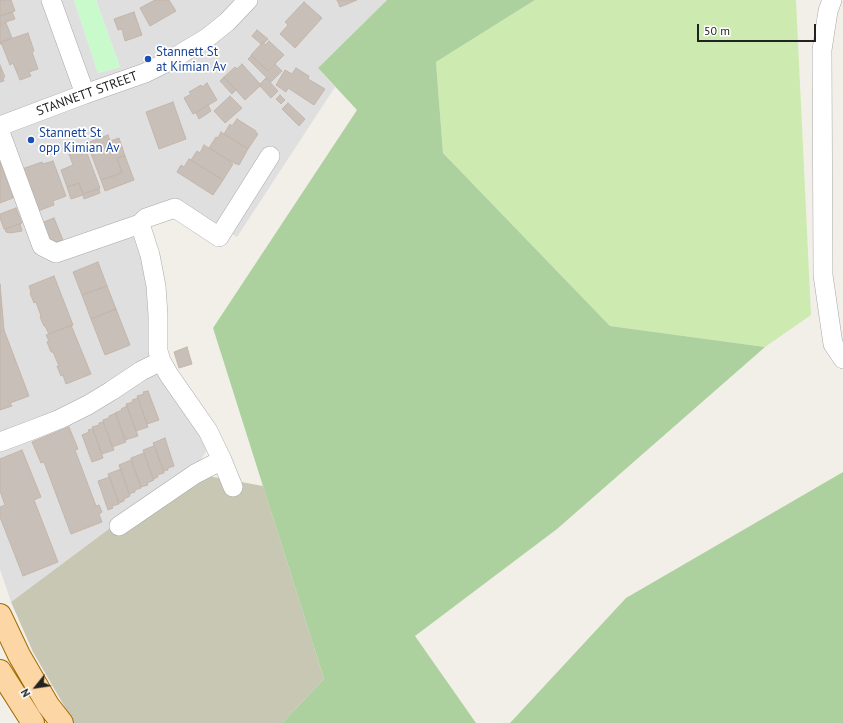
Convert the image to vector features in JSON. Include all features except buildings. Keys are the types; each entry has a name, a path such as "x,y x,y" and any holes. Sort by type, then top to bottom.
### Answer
{"main road":[{"path":"0,615 19,655 48,705 62,723"},
{"path":"0,671 32,723"}],"street":[{"path":"51,0 85,94"},
{"name":"STANNETT STREET","path":"0,126 145,72 167,62 207,38 227,22 248,0"},
{"path":"832,0 828,11 822,50 823,275 833,344 843,359"},
{"path":"0,132 42,246 56,253 140,224 146,218 175,208 219,237 270,156"},
{"path":"140,224 150,255 156,286 160,356 169,375 208,431 233,487"},
{"path":"0,430 56,410 107,383 136,362 160,356"},
{"path":"0,442 60,419 74,412 111,391 160,356"},
{"path":"119,526 195,474 222,460"}],"shaded area":[{"path":"0,0 74,0 98,73 120,67 96,0 387,0 318,68 335,87 237,237 179,202 134,218 151,295 149,346 208,448 200,461 11,602 0,569"},
{"path":"200,461 208,476 263,486 324,679 282,723 74,723 33,652 11,602"}],"green space":[{"path":"74,0 96,0 120,67 98,73"},
{"path":"387,0 535,0 436,62 443,153 610,326 765,347 557,529 415,636 476,723 282,723 324,679 213,328 357,110 318,68"},
{"path":"535,0 796,0 811,315 765,347 610,326 443,153 436,62"},
{"path":"843,472 843,723 510,723 626,598"}],"place":[{"name":"Stannett St at Kimian Av","path":"148,59"},
{"name":"Stannett St opp Kimian Av","path":"31,140"}]}
